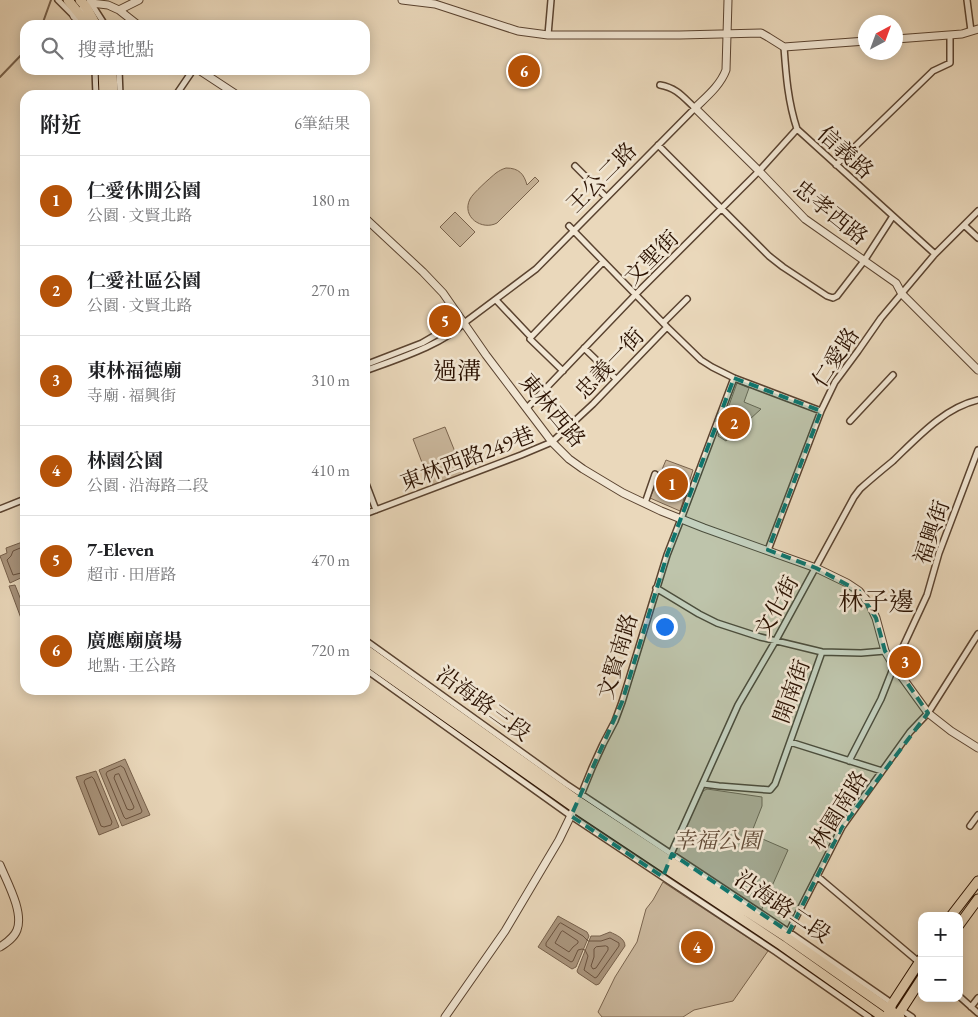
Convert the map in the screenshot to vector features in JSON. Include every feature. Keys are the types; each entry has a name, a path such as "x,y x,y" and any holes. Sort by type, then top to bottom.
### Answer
{"main road":[{"path":"68,0 83,6 93,20"},
{"path":"83,6 87,20"},
{"path":"103,75 104,90"},
{"path":"112,75 113,90"},
{"name":"沿海路三段","path":"370,652 480,736 576,805"},
{"name":"沿海路三段","path":"370,663 480,736"},
{"name":"沿海路二段","path":"576,805 893,1013"},
{"path":"954,912 978,881"},
{"path":"963,920 978,899"},
{"path":"893,1013 918,967"},
{"path":"893,1013 918,983"}],"street":[{"path":"58,0 83,6 108,5 119,10 132,20"},
{"path":"119,10 139,0"},
{"path":"402,0 435,4 518,31 548,36 760,33 784,47 858,42"},
{"path":"548,36 551,0"},
{"name":"王公二路","path":"370,369 424,348 457,330 536,268 571,228 606,197 695,108 723,79 727,62 728,0"},
{"path":"903,38 962,34 974,30 967,0"},
{"path":"80,20 83,6"},
{"path":"83,6 99,20"},
{"path":"836,165 932,71 950,63 950,35"},
{"name":"信義路","path":"784,47 788,91 797,129 935,254"},
{"path":"95,75 96,90"},
{"path":"119,75 120,90"},
{"path":"179,90 190,75"},
{"path":"207,75 229,90"},
{"name":"忠孝西路","path":"660,85 678,92 806,219 896,283 902,294 978,370"},
{"name":"文聖街","path":"527,408 759,171 797,129"},
{"path":"658,145 769,256 827,296 833,298 837,296 864,261 893,216"},
{"path":"575,166 606,197"},
{"name":"仁愛路","path":"768,550 821,411 835,382 881,318 935,254 978,211"},
{"name":"東林西路","path":"370,223 417,266 442,293 552,442 569,459 623,493 681,519 816,568 859,591 869,603 876,618 885,651 928,713 951,731 978,748"},
{"path":"964,225 978,238"},
{"path":"571,228 701,360 734,378 821,411"},
{"path":"531,337 603,262"},
{"name":"忠義一街","path":"552,442 593,404 687,299"},
{"path":"496,300 531,337 530,339 562,371"},
{"path":"370,362 422,343 453,324 464,323"},
{"path":"584,348 616,379"},
{"path":"850,421 893,375"},
{"name":"文賢南路","path":"445,1017 505,931 558,842 602,744 615,721 666,554 734,378"},
{"name":"文化街","path":"667,865 738,705 776,640 854,497 860,489 922,433 955,408 978,400"},
{"name":"東林西路249巷","path":"370,512 552,442"},
{"name":"福興街","path":"849,761 881,699 927,595 939,553 978,450"},
{"path":"645,503 655,474"},
{"path":"370,494 376,510"},
{"path":"0,509 20,501"},
{"path":"656,588 717,623 760,637 822,652 862,653 885,651"},
{"name":"林園南路","path":"783,942 842,826 910,732 928,713 978,634"},
{"name":"沿海路三段","path":"370,644 480,736"},
{"name":"開南街","path":"703,784 770,790 775,784 822,652"},
{"name":"沿海路三段","path":"370,672 566,784 576,805"},
{"name":"開南街","path":"790,742 882,772"},
{"name":"沿海路二段","path":"576,805 893,1013 912,1017"},
{"path":"970,826 978,816"},
{"path":"0,865 16,905 19,918 17,930 11,939 0,947"},
{"path":"817,876 918,959"},
{"name":"沿海路二段","path":"783,942 869,1017"},
{"path":"971,1007 978,998"},
{"path":"963,1000 978,1012"}],"highlighted area":[{"path":"734,378 821,411 768,550 816,568 859,591 876,618 885,651 928,713 842,827 789,932 672,854 663,877 571,816 622,702 667,555"}],"green space":[{"path":"506,168 520,172 527,185 535,177 539,181 497,223 491,225 479,224 474,221 468,211 470,199 493,175"},
{"path":"455,212 475,232 460,247 440,227"},
{"path":"737,383 749,388 744,402 761,409 726,441 718,436"},
{"path":"445,427 464,474 431,486 413,439"},
{"path":"666,460 693,470 680,511 650,498"},
{"name":"幸福公園","path":"707,789 762,797 762,806 751,834 788,850 761,911 675,853 675,848 703,791"},
{"path":"663,882 768,951 733,1001 694,1010 683,1017 602,1017 598,1012 615,977 637,942 646,909"}],"water":[{"path":"20,543 20,578 10,583 0,556 7,553 6,548"},
{"path":"15,585 20,598 20,616 9,586"},
{"path":"125,759 150,815 122,826 99,770"},
{"path":"96,771 119,827 99,835 76,777"},
{"path":"558,916 587,932 589,936 576,967 572,969 538,947"},
{"path":"610,932 622,939 625,946 599,984 596,985 577,971 591,936 600,936"}],"waterway":[{"path":"44,20 51,0"},
{"path":"0,77 20,56"}],"place":[{"name":"廣應廟廣場","path":"524,71"},
{"name":"7-Eleven","path":"445,321"},
{"name":"仁愛社區公園","path":"734,423"},
{"name":"仁愛休閒公園","path":"672,484"},
{"name":"東林福德廟","path":"905,662"},
{"name":"林園公園","path":"697,947"}],"district":[{"name":"過溝","path":"457,371"},
{"name":"林子邊","path":"876,601"}]}
